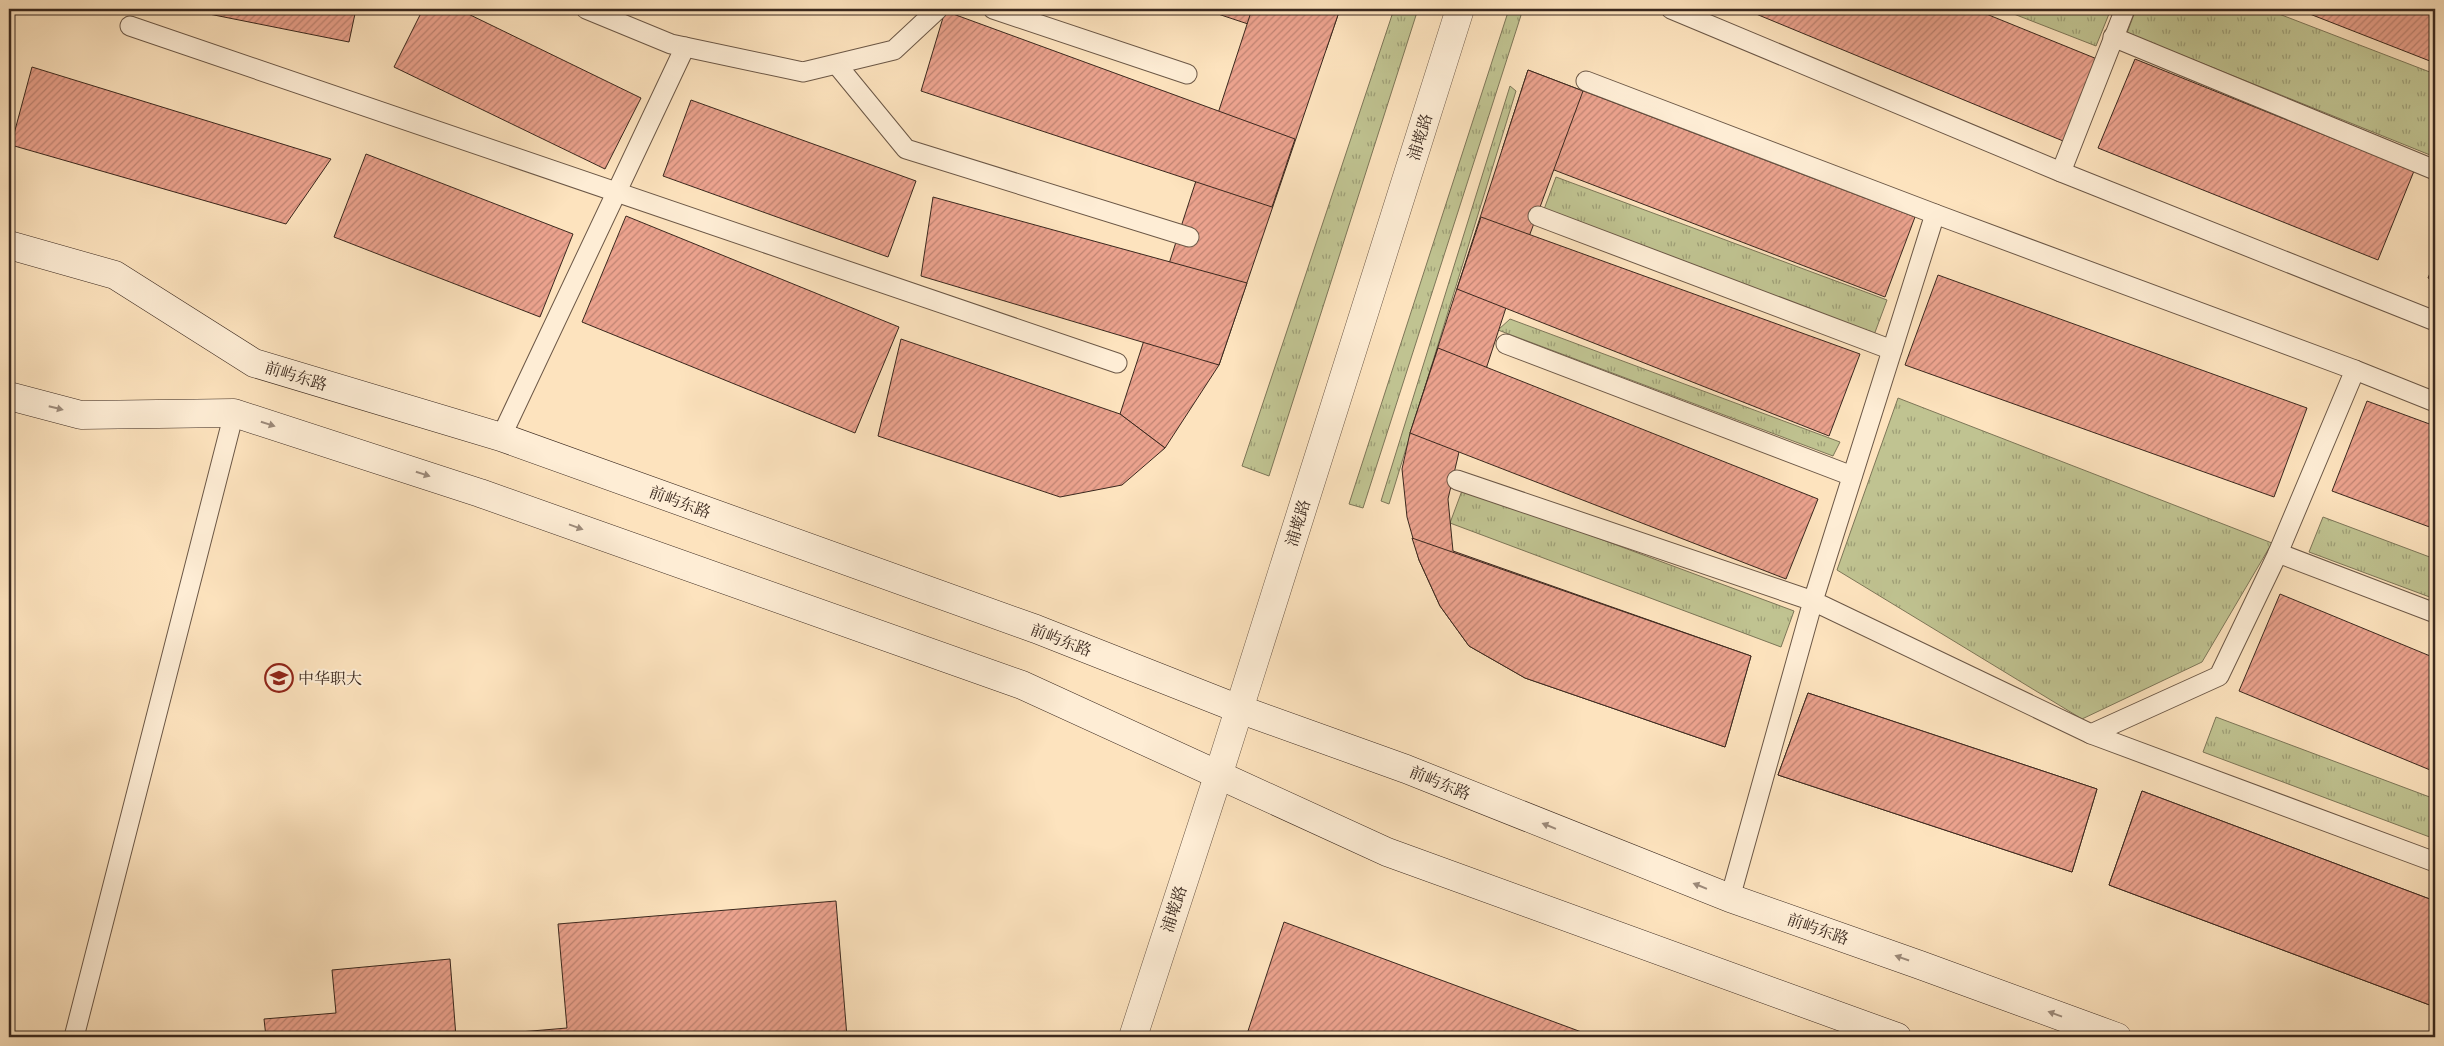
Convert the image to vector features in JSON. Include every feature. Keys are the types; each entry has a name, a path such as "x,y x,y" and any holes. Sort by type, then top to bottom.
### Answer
{"main road":[{"name":"浦墘路","path":"1133,1037 1239,710 1460,9"},
{"name":"前屿东路","path":"9,245 115,275 254,363 501,437 1036,629 1239,710 1406,769 1730,898 1920,964 2117,1037"},
{"path":"9,396 81,415 234,413 480,493 1022,685 1387,852 1897,1037"}],"lane":[{"path":"586,9 670,44 803,72 894,50 938,9"},
{"path":"993,9 1186,74"},
{"path":"1670,9 2061,172 2435,321"},
{"path":"2061,172 2124,9"},
{"path":"130,26 1117,363"},
{"path":"2113,37 2435,170"},
{"path":"501,437 685,47"},
{"path":"837,64 906,149 1190,237"},
{"path":"1586,82 2355,370 2435,402"},
{"path":"1730,898 1813,601 1935,214"},
{"path":"1538,216 1892,350"},
{"path":"1506,344 1852,476"},
{"path":"2091,734 2219,676 2278,553 2355,370"},
{"path":"74,1037 234,413"},
{"path":"1458,480 1813,601 2091,734 2435,862"},
{"path":"2278,553 2435,613"}],"green space":[{"path":"1394,9 1418,9 1269,476 1242,466"},
{"path":"1509,9 1523,9 1363,508 1349,504"},
{"path":"2001,9 2111,9 2096,46"},
{"path":"2136,9 2266,9 2435,74 2435,157 2127,33"},
{"path":"1510,86 1516,91 1389,504 1381,501"},
{"path":"1556,177 1887,300 1874,335 1543,212"},
{"path":"1510,319 1840,442 1833,456 1498,330"},
{"path":"1898,398 2272,543 2202,662 2082,719 1837,570"},
{"path":"1463,488 1794,611 1781,647 1450,523"},
{"path":"2323,517 2435,559 2435,599 2309,552"},
{"path":"2216,717 2435,799 2435,839 2203,752"}],"building":[{"path":"184,9 356,9 349,42"},
{"path":"423,9 458,9 641,98 605,169 394,67"},
{"path":"1203,9 1340,9 1326,50"},
{"path":"1252,9 1340,9 1219,365 1165,448 1120,414"},
{"path":"1744,9 1974,9 2102,61 2068,143"},
{"path":"2297,9 2435,9 2435,63"},
{"path":"945,11 1295,139 1272,207 921,91"},
{"path":"2135,59 2414,171 2378,260 2098,148"},
{"path":"32,67 331,159 286,224 11,145"},
{"path":"1528,70 1915,217 1885,297 1502,150"},
{"path":"1528,70 1583,91 1530,234 1459,452 1448,499 1453,551 1751,656 1725,747 1525,678 1469,646 1440,606 1419,560 1407,517 1402,469 1410,433"},
{"path":"691,100 916,181 888,257 663,176"},
{"path":"366,154 573,234 540,317 334,237"},
{"path":"933,197 1247,283 1219,365 921,276"},
{"path":"626,216 899,327 855,433 582,322"},
{"path":"1481,217 1860,354 1829,436 1457,289"},
{"path":"2435,261 2435,281 2428,278"},
{"path":"1938,275 2307,408 2274,497 1905,365"},
{"path":"901,339 1120,414 1165,448 1122,485 1060,497 878,436"},
{"path":"1438,348 1818,499 1786,579 1410,433"},
{"path":"2367,401 2435,426 2435,529 2332,491"},
{"path":"1412,538 1751,656 1725,747 1525,678 1469,646 1440,606 1419,560"},
{"path":"2280,594 2435,658 2435,772 2239,691"},
{"path":"1808,693 2097,789 2072,872 1778,775"},
{"path":"1808,693 2097,789 2072,872 1778,775"},
{"path":"2142,791 2435,901 2435,1007 2109,885"},
{"path":"2142,791 2435,901 2435,1007 2109,885"},
{"path":"836,901 847,1037 496,1037 496,1034 567,1028 558,924"},
{"path":"1284,922 1595,1037 1246,1037"},
{"path":"450,959 456,1037 266,1037 264,1019 336,1013 332,970"}],"place":[{"name":"中华职大","path":"279,678"}]}
